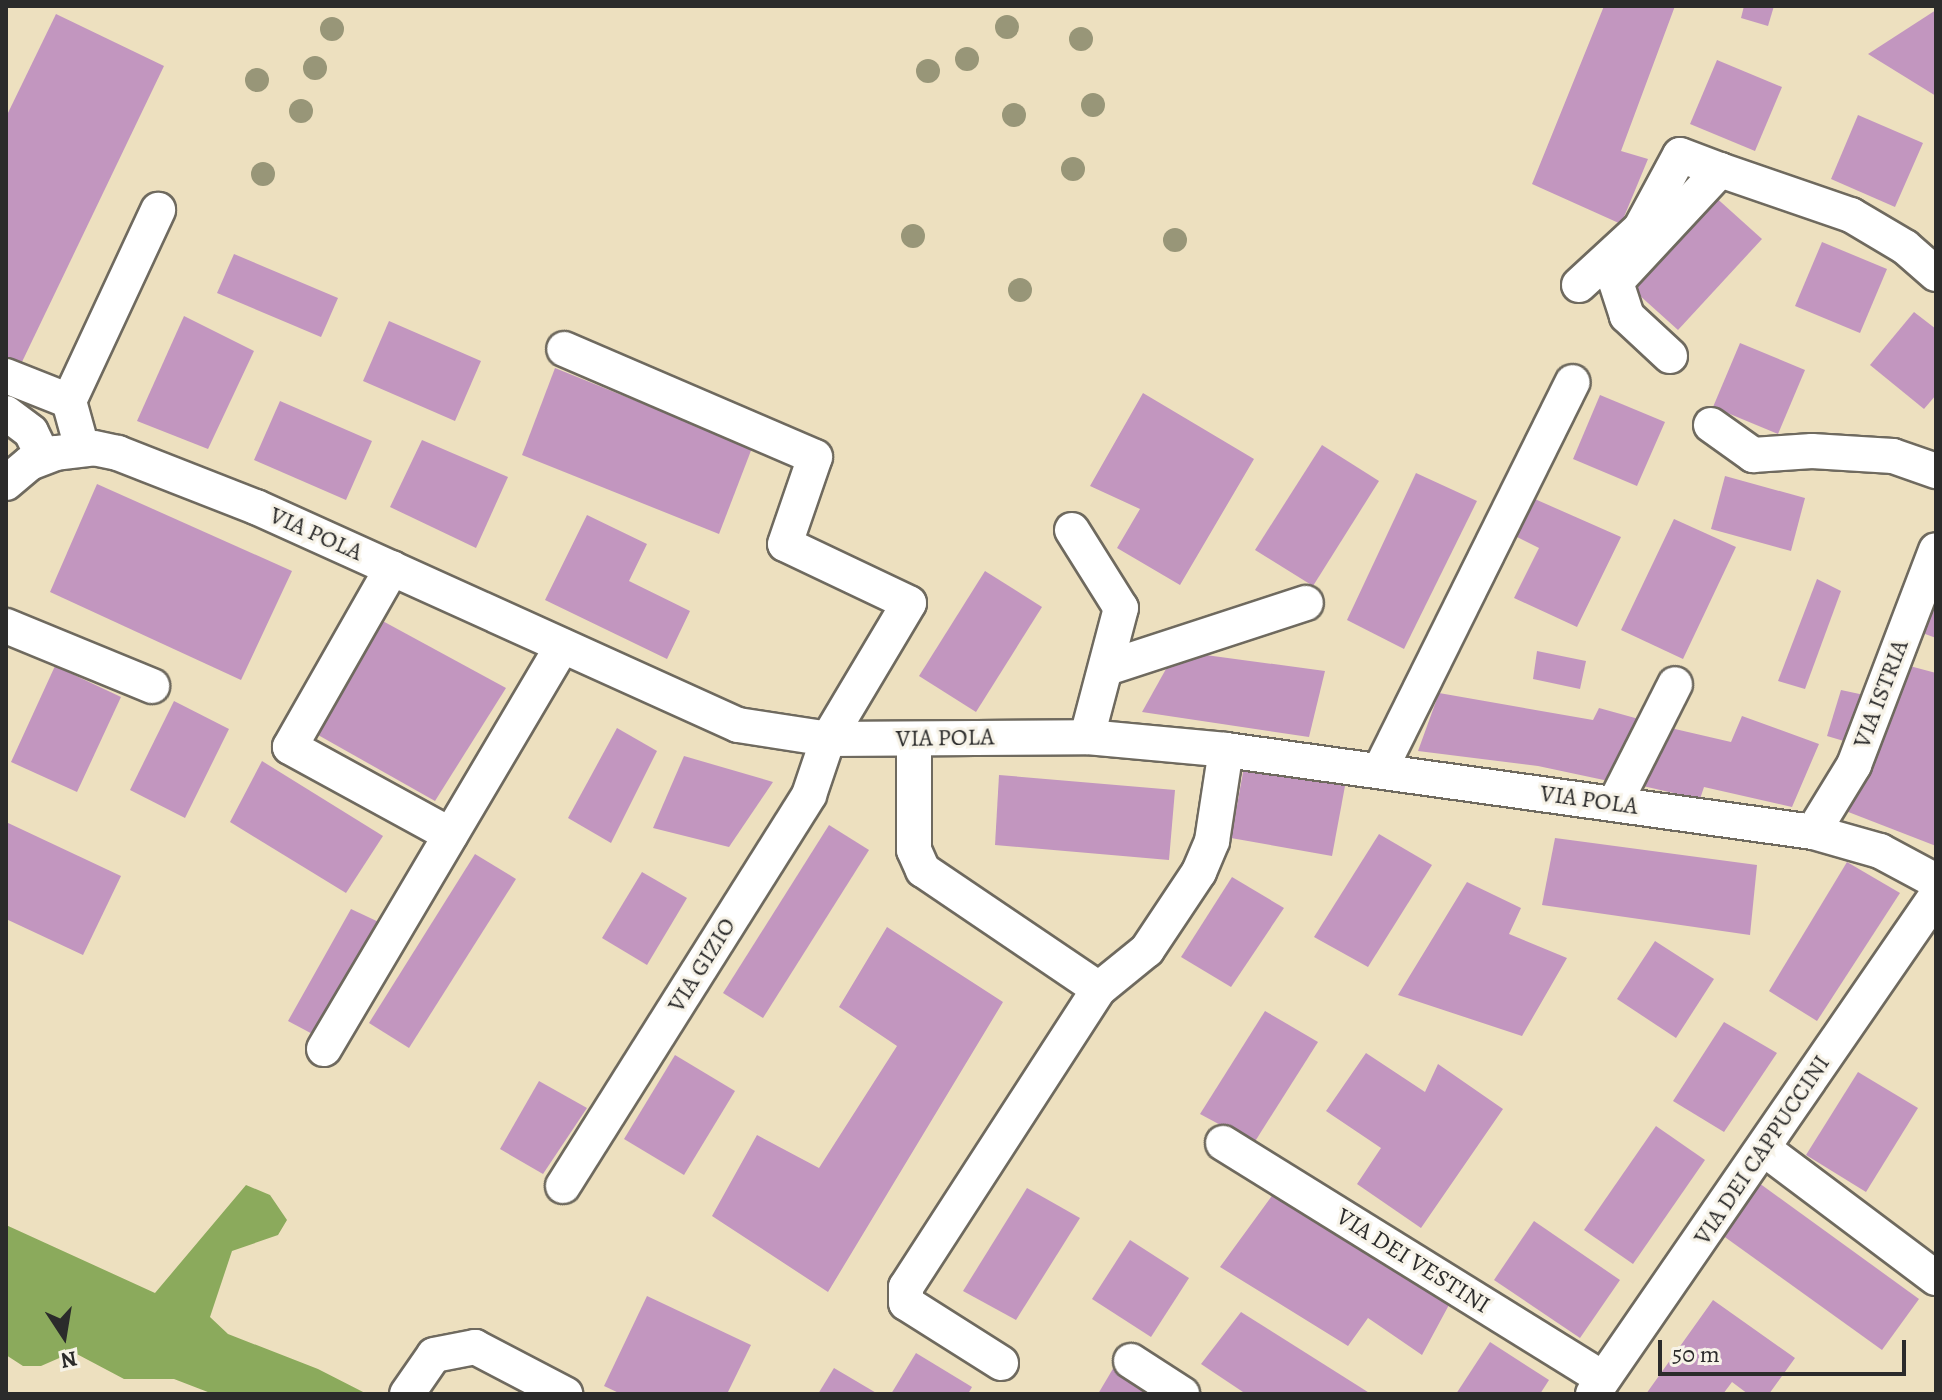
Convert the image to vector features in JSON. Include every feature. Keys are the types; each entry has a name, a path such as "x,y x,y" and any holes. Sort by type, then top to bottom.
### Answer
{"street":[{"path":"1579,285 1640,229 1680,155 1826,203 1877,229 1936,274"},
{"path":"1670,356 1627,316 1616,282 1720,170"},
{"path":"82,448 69,401 158,210"},
{"name":"VIA GIZIO","path":"563,1186 809,795 828,739 909,603 785,544 815,457 564,349"},
{"path":"6,376 69,401"},
{"path":"1380,770 1573,382"},
{"path":"6,413 31,432 43,457"},
{"path":"1711,425 1753,455 1812,451 1893,456 1936,471"},
{"name":"VIA POLA","path":"6,483 43,457 82,448 118,453 392,568 738,725 828,739 1087,737 1226,750 1615,803 1813,832 1880,851 1934,898"},
{"path":"1072,530 1121,608 1110,667 1087,737"},
{"name":"VIA ISTRIA","path":"1813,832 1854,765 1936,550"},
{"path":"392,568 290,747 451,835"},
{"path":"1110,667 1306,603"},
{"path":"6,626 152,686"},
{"path":"324,1049 562,646"},
{"path":"1615,803 1675,684"},
{"path":"914,739 914,850 923,870 1099,989"},
{"path":"1001,1363 906,1303 906,1287 1099,989 1147,950 1207,858 1226,750"},
{"name":"VIA DEI CAPPUCCINI","path":"1598,1387 1934,898"},
{"name":"VIA DEI VESTINI","path":"1223,1143 1598,1387"},
{"path":"1764,1149 1936,1278"},
{"path":"407,1394 434,1355 475,1347 565,1394"},
{"path":"1131,1361 1182,1394"}],"green space":[{"path":"246,1185 270,1195 287,1220 278,1235 232,1251 210,1317 228,1334 318,1369 367,1394 213,1394 174,1379 124,1379 73,1352 41,1366 23,1366 6,1355 6,1225 155,1293"}],"building":[{"path":"1604,6 1675,6 1621,151 1648,159 1621,224 1532,184"},
{"path":"1744,6 1774,6 1768,26 1741,18"},
{"path":"1936,10 1936,96 1868,54"},
{"path":"56,14 164,66 21,364 6,357 6,117"},
{"path":"1717,60 1782,87 1755,151 1690,124"},
{"path":"1858,115 1923,143 1895,207 1831,179"},
{"path":"1712,194 1762,239 1678,330 1628,285"},
{"path":"1822,242 1887,269 1860,333 1795,306"},
{"path":"234,254 338,298 321,337 217,293"},
{"path":"1914,312 1936,329 1936,395 1924,409 1870,365"},
{"path":"184,316 254,351 208,449 137,421"},
{"path":"389,321 481,361 455,421 363,381"},
{"path":"1740,343 1805,370 1778,434 1713,407"},
{"path":"555,368 752,448 719,534 522,455"},
{"path":"1143,393 1254,459 1180,585 1117,548 1140,509 1090,486"},
{"path":"1600,395 1665,422 1637,486 1573,459"},
{"path":"280,401 372,441 346,500 254,460"},
{"path":"422,440 508,477 476,548 390,507"},
{"path":"1322,445 1379,481 1313,586 1255,550"},
{"path":"1416,473 1477,501 1404,649 1347,620"},
{"path":"1725,476 1805,498 1791,551 1711,529"},
{"path":"97,484 292,571 241,680 50,592"},
{"path":"1528,496 1621,537 1577,627 1514,598 1539,548 1509,533"},
{"path":"587,515 647,544 629,581 690,611 667,659 545,600"},
{"path":"1674,519 1736,547 1683,659 1621,630"},
{"path":"985,571 1042,607 976,712 919,676"},
{"path":"1817,579 1841,591 1805,689 1778,681"},
{"path":"1936,582 1936,638 1917,631"},
{"path":"379,619 506,688 435,801 311,731"},
{"path":"1176,651 1325,671 1309,737 1142,712"},
{"path":"1537,651 1586,661 1580,689 1533,679"},
{"path":"1906,665 1936,673 1936,846 1838,808"},
{"path":"55,666 121,697 77,792 11,762"},
{"path":"1841,690 1869,696 1854,744 1827,736"},
{"path":"1439,693 1593,720 1599,708 1646,721 1618,783 1538,766 1418,751"},
{"path":"174,701 229,729 185,818 130,790"},
{"path":"1742,716 1819,744 1792,807 1704,787 1700,799 1634,784 1662,726 1731,742"},
{"path":"617,728 657,751 611,843 568,818"},
{"path":"684,756 773,782 729,847 653,828"},
{"path":"262,761 383,836 346,893 230,822"},
{"path":"1244,767 1345,786 1332,856 1231,838"},
{"path":"999,775 1175,790 1169,860 995,845"},
{"path":"6,822 121,876 83,955 6,919"},
{"path":"829,825 869,850 763,1018 723,993"},
{"path":"1379,834 1432,865 1368,967 1314,937"},
{"path":"1555,838 1757,865 1750,935 1542,905"},
{"path":"475,854 516,879 409,1048 369,1023"},
{"path":"1847,862 1900,893 1817,1021 1769,991"},
{"path":"642,872 687,898 647,965 602,938"},
{"path":"1232,877 1284,908 1231,987 1181,957"},
{"path":"1467,882 1521,908 1509,934 1567,958 1522,1036 1398,995"},
{"path":"351,909 383,924 320,1038 288,1021"},
{"path":"887,927 1003,1002 828,1292 712,1216 757,1135 819,1168 897,1046 839,1007"},
{"path":"1655,941 1714,979 1676,1038 1617,999"},
{"path":"1265,1011 1318,1042 1254,1143 1200,1114"},
{"path":"1724,1022 1777,1053 1724,1132 1673,1101"},
{"path":"1366,1053 1425,1092 1438,1064 1503,1109 1421,1228 1357,1184 1381,1148 1326,1111"},
{"path":"675,1055 735,1091 684,1175 624,1139"},
{"path":"1858,1072 1918,1108 1866,1192 1806,1155"},
{"path":"539,1081 587,1108 543,1174 500,1149"},
{"path":"1656,1126 1705,1160 1633,1264 1584,1230"},
{"path":"1759,1183 1919,1299 1882,1350 1722,1235"},
{"path":"1027,1188 1080,1218 1016,1320 963,1291"},
{"path":"1277,1189 1450,1303 1422,1355 1368,1318 1348,1346 1220,1267"},
{"path":"1534,1221 1620,1280 1580,1338 1494,1280"},
{"path":"1130,1240 1189,1278 1151,1337 1092,1299"},
{"path":"647,1296 751,1345 727,1394 621,1394 604,1386"},
{"path":"1713,1300 1795,1358 1769,1394 1748,1394 1732,1382 1723,1394 1646,1394"},
{"path":"1241,1312 1371,1394 1246,1394 1201,1364"},
{"path":"1490,1342 1549,1380 1540,1394 1456,1394"},
{"path":"916,1353 972,1387 968,1394 891,1394"},
{"path":"1114,1367 1159,1394 1098,1394"},
{"path":"834,1368 878,1394 818,1394"}]}
